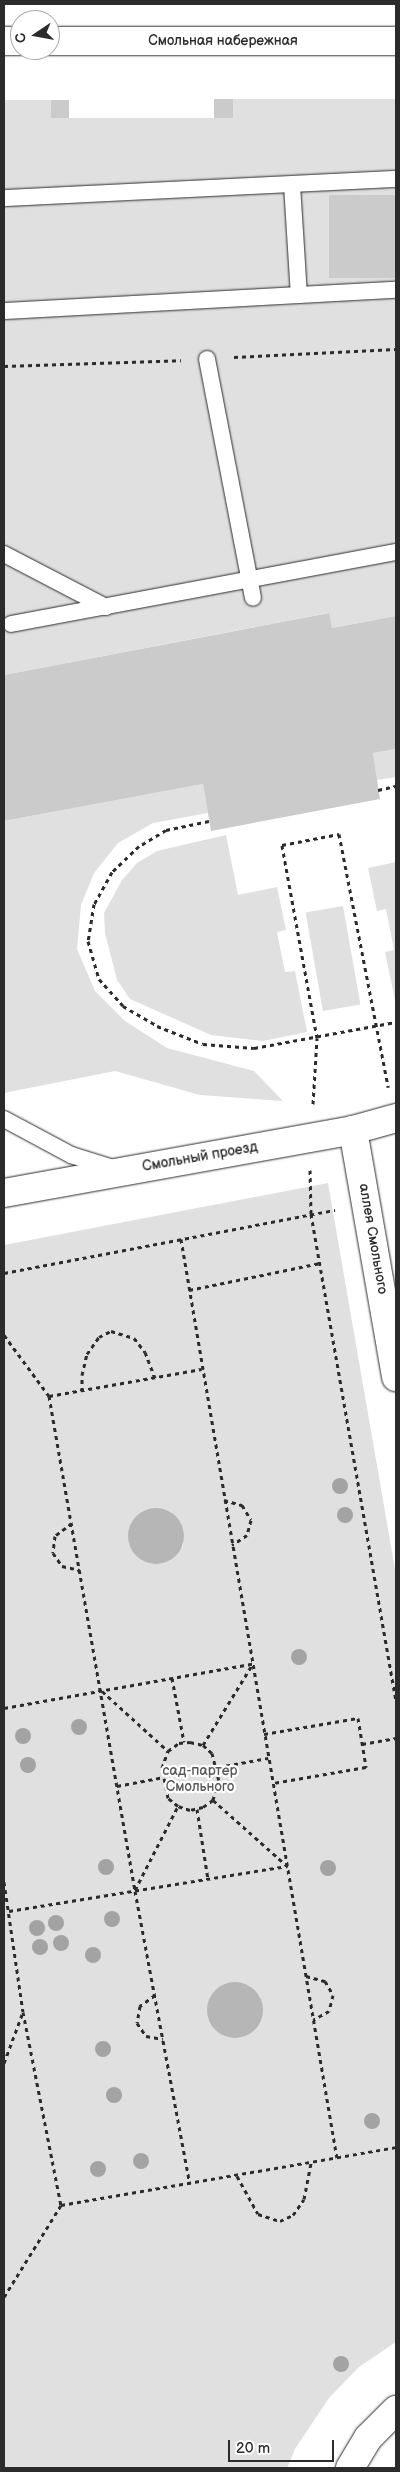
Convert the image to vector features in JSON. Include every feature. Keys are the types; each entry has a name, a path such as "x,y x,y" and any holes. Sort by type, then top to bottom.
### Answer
{"street":[{"name":"Смольная набережная","path":"60,41 396,41"},
{"name":"Смольный проезд","path":"4,1193 353,1130 393,1107"},
{"name":"аллея Смольного","path":"353,1130 396,1377"},
{"path":"350,2468 368,2438 396,2410"}],"lane":[{"path":"4,198 396,179"},
{"path":"292,185 300,296"},
{"path":"4,311 396,290"},
{"path":"207,359 253,598"},
{"path":"11,624 396,552"},
{"path":"4,554 106,607"},
{"path":"4,1119 71,1155 123,1171"}],"path":[{"path":"378,790 396,786"},
{"path":"209,821 166,830 139,846 112,872 94,904 88,941 99,979 122,1006 157,1026 203,1044 254,1048 317,1038 396,1022"},
{"path":"313,1108 317,1038 282,845 339,834 375,1026 393,1107"},
{"path":"4,1273 311,1214 396,1700"},
{"path":"181,1239 337,2158"},
{"path":"189,1290 320,1263"},
{"path":"82,1390 82,1375 87,1354 99,1337 111,1331 134,1338 145,1352 155,1378"},
{"path":"4,1335 49,1396 102,1691 135,1891 190,2184"},
{"path":"49,1396 202,1369"},
{"path":"224,1500 242,1505 250,1520 247,1535 232,1545"},
{"path":"72,1524 55,1536 53,1552 62,1566 80,1570"},
{"path":"4,1708 252,1664"},
{"path":"203,1745 252,1664"},
{"path":"172,1678 184,1742"},
{"path":"102,1691 168,1751"},
{"path":"264,1734 358,1718 366,1767 273,1783"},
{"path":"362,1744 396,1738"},
{"path":"184,1742 203,1745 212,1752 218,1767 219,1786 213,1800 197,1809 178,1806 168,1798 162,1763 168,1751 184,1742"},
{"path":"218,1767 268,1758"},
{"path":"117,1786 164,1777"},
{"path":"213,1800 286,1866"},
{"path":"135,1891 178,1806"},
{"path":"197,1809 208,1879"},
{"path":"9,1911 286,1866"},
{"path":"4,1882 23,2012 61,2205 4,2297"},
{"path":"306,1976 325,1980 333,1995 330,2010 313,2020"},
{"path":"155,1995 140,2006 138,2023 146,2036 163,2039"},
{"path":"4,2064 23,2012"},
{"path":"61,2205 396,2147"},
{"path":"237,2176 258,2214 280,2221 293,2215 304,2199 311,2163"}],"green space":[{"path":"233,99 396,99 396,616 332,628 328,613 4,675 4,100 51,100 51,118 232,118"},
{"path":"396,749 396,777 377,780 373,753"},
{"path":"203,784 208,813 153,823 118,843 94,873 81,905 77,949 95,991 125,1021 167,1048 254,1071 283,1101 200,1095 115,1071 4,1093 4,821"},
{"path":"226,835 238,895 277,887 286,930 277,932 285,972 295,971 307,1032 263,1041 211,1035 130,999 117,980 105,933 104,913 122,880 137,863 157,851"},
{"path":"396,862 396,1005 385,952 394,950 386,909 377,911 368,868"},
{"path":"343,906 360,1004 323,1011 306,913"},
{"name":"сад-партер Смольного","path":"328,1183 396,1575 396,2342 359,2367 329,2398 295,2449 287,2468 4,2468 4,1245","holes":["171,1512 184,1530 183,1546 166,1562 150,1563 129,1532 131,1524 135,1518","234,1982 250,1986 260,1997 228,2037 215,2029"]}],"shaded area":[{"path":"156,1508 167,1510 176,1516 182,1525 184,1536 182,1547 176,1556 167,1562 156,1564 145,1562 136,1556 130,1547 128,1536 130,1525 136,1516 145,1510"},
{"path":"235,1982 246,1984 255,1990 261,1999 263,2010 261,2021 255,2030 246,2036 235,2038 224,2036 215,2030 209,2021 207,2010 209,1999 215,1990 224,1984"}],"building":[{"path":"214,99 233,99 233,118 214,118"},
{"path":"51,100 69,100 69,118 51,118"},
{"path":"329,195 396,195 396,278 329,278"},
{"path":"329,613 332,628 396,616 396,749 373,753 380,799 211,831 203,784 4,821 4,675"}]}
